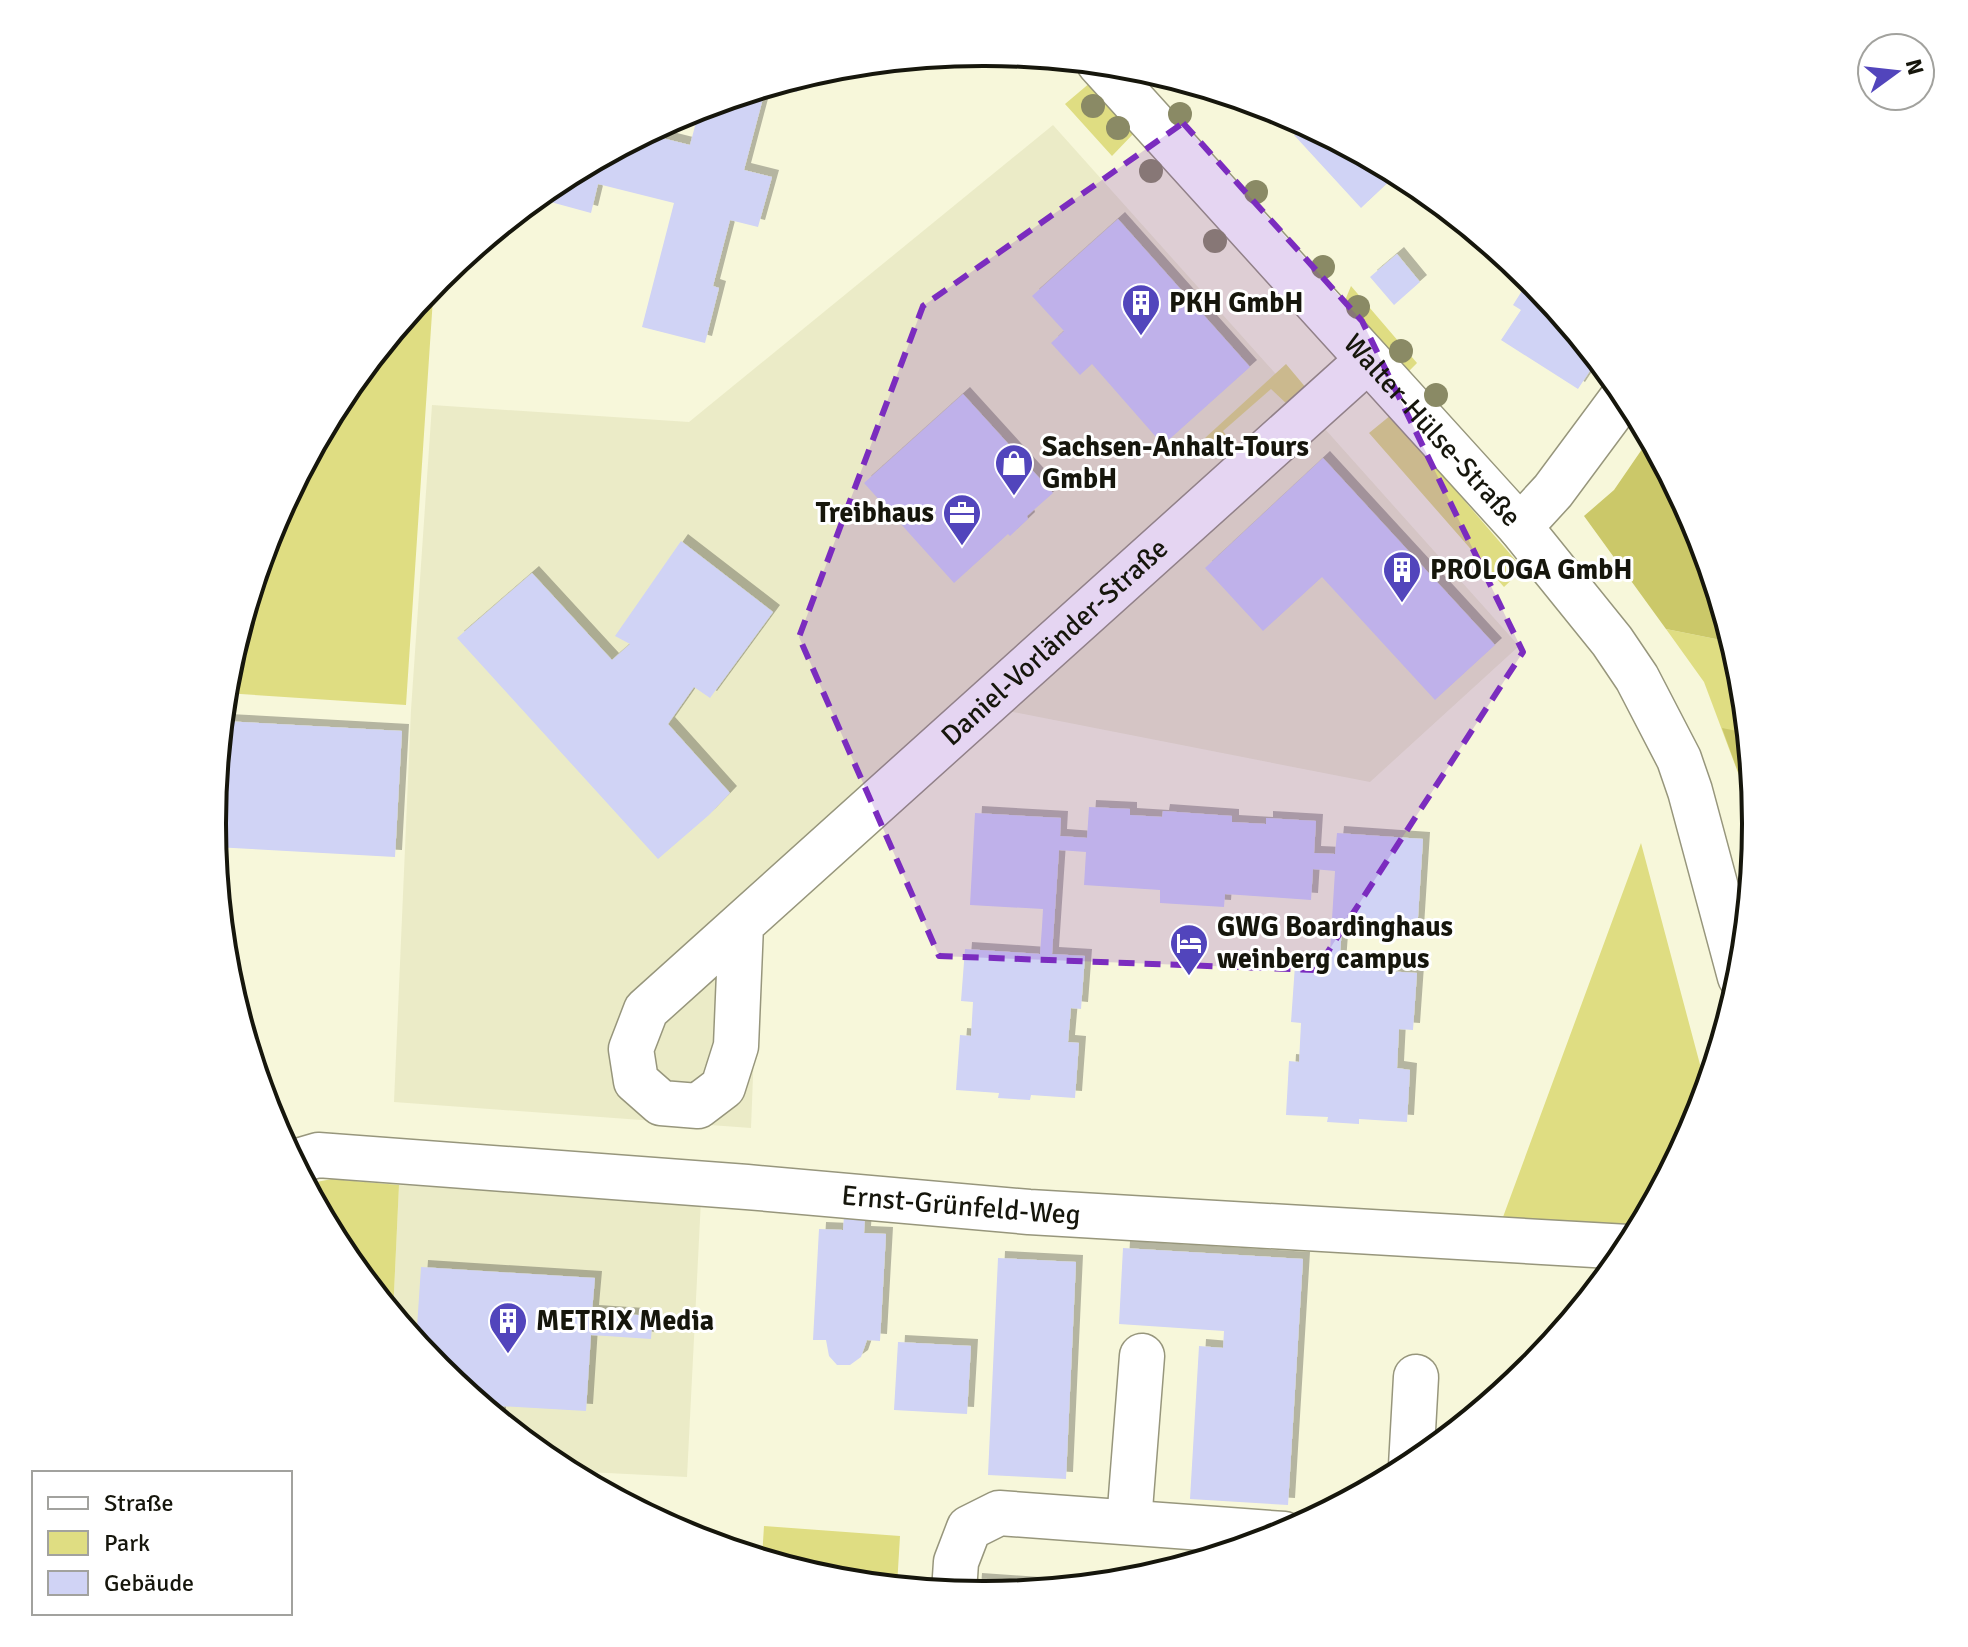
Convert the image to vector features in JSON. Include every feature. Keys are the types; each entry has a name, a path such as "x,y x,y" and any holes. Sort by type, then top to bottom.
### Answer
{"street":[{"name":"Walter-Hülse-Straße","path":"1112,77 1520,527 1612,641 1637,678 1673,747 1690,791 1731,945"},
{"name":"Daniel-Vorländer-Straße","path":"741,925 1368,360"},
{"path":"1520,527 1553,491 1616,406"},
{"name":"Ernst-Grünfeld-Weg","path":"305,1159 318,1155 1029,1212 1613,1246"},
{"path":"1129,1522 1142,1356"},
{"path":"1412,1448 1416,1377"},
{"path":"955,1580 956,1562 969,1528 999,1513 1252,1532"}],"highlighted area":[{"path":"1183,123 1362,321 1523,652 1316,970 939,956 799,637 923,306"}],"shaded area":[{"path":"1053,125 1519,646 1370,782 1003,710 759,923 751,1128 394,1102 411,710 432,405 689,422"},
{"path":"1642,449 1684,534 1719,640 1666,629 1584,516 1614,490"},
{"path":"1722,728 1736,731 1740,777"},
{"path":"399,1185 701,1200 687,1477 593,1472 523,1424 485,1393 448,1359 394,1298"}],"green space":[{"path":"1091,82 1135,132 1112,156 1065,104"},
{"path":"1351,286 1417,363 1408,372 1344,303"},
{"path":"433,304 406,705 238,694 252,627 267,580 305,488 354,403 383,362"},
{"path":"1286,364 1307,389 1289,406 1271,389 1223,431 1240,452 1230,462 1205,438"},
{"path":"1391,415 1523,569 1504,587 1369,433"},
{"path":"1666,629 1719,640 1735,725 1740,778 1704,682"},
{"path":"1641,843 1701,1068 1663,1159 1626,1225 1503,1217"},
{"path":"332,1179 399,1185 394,1298 354,1244 317,1182"},
{"path":"764,1526 900,1536 898,1576 836,1566 763,1547"}],"building":[{"path":"763,100 744,170 772,177 758,227 730,220 713,286 719,288 705,343 642,327 674,203 598,184 591,213 552,202 605,167 662,138 690,145 696,123"},
{"path":"1294,135 1319,144 1388,183 1361,208"},
{"name":"PKH GmbH","path":"1118,219 1250,367 1163,445 1092,364 1080,375 1051,343 1064,331 1032,296"},
{"path":"1397,254 1420,282 1394,305 1370,277"},
{"path":"1522,290 1585,362 1591,370 1578,389 1501,340 1521,310 1513,305"},
{"path":"963,394 1053,493 1010,536 1008,534 954,583 864,483"},
{"name":"PROLOGA GmbH","path":"1323,458 1495,645 1435,700 1322,577 1263,631 1205,568"},
{"path":"681,541 773,612 710,698 694,687 668,724 730,793 658,859 457,638 532,573 612,660 630,644 615,636"},
{"path":"234,722 402,731 395,857 227,848 228,774"},
{"path":"1089,807 1130,809 1130,815 1162,817 1163,811 1232,816 1232,822 1266,824 1266,818 1316,821 1314,853 1335,854 1337,833 1423,839 1417,933 1342,928 1339,968 1417,973 1413,1030 1399,1029 1397,1068 1410,1070 1407,1122 1359,1119 1359,1124 1327,1122 1328,1117 1286,1115 1289,1061 1299,1062 1301,1023 1291,1022 1295,965 1329,967 1335,871 1313,869 1311,900 1225,894 1224,907 1160,903 1160,890 1084,885 1086,852 1059,850 1052,954 1085,956 1081,1009 1071,1008 1068,1042 1079,1043 1075,1098 1031,1095 1030,1100 998,1098 999,1093 956,1090 960,1035 971,1036 973,1002 961,1001 965,949 1040,954 1042,926 1043,909 970,905 975,813 1061,818 1060,836 1087,838"},
{"path":"844,1216 865,1217 864,1233 886,1234 880,1341 867,1340 861,1357 850,1365 837,1365 829,1356 826,1340 813,1340 819,1229 843,1230"},
{"path":"1123,1248 1303,1259 1288,1505 1190,1499 1199,1346 1223,1348 1224,1331 1119,1324"},
{"path":"998,1258 1076,1262 1066,1479 988,1475"},
{"name":"METRIX Media","path":"421,1267 595,1278 592,1312 653,1316 651,1339 591,1335 586,1411 501,1406 448,1359 417,1326"},
{"path":"898,1342 971,1346 967,1414 894,1410"}],"place":[{"name":"PKH GmbH","path":"1141,337"},
{"name":"Sachsen-Anhalt-Tours GmbH","path":"1014,497"},
{"name":"Treibhaus","path":"962,547"},
{"name":"PROLOGA GmbH","path":"1402,604"},
{"name":"GWG Boardinghaus weinberg campus","path":"1189,977"},
{"name":"METRIX Media","path":"508,1355"}]}
